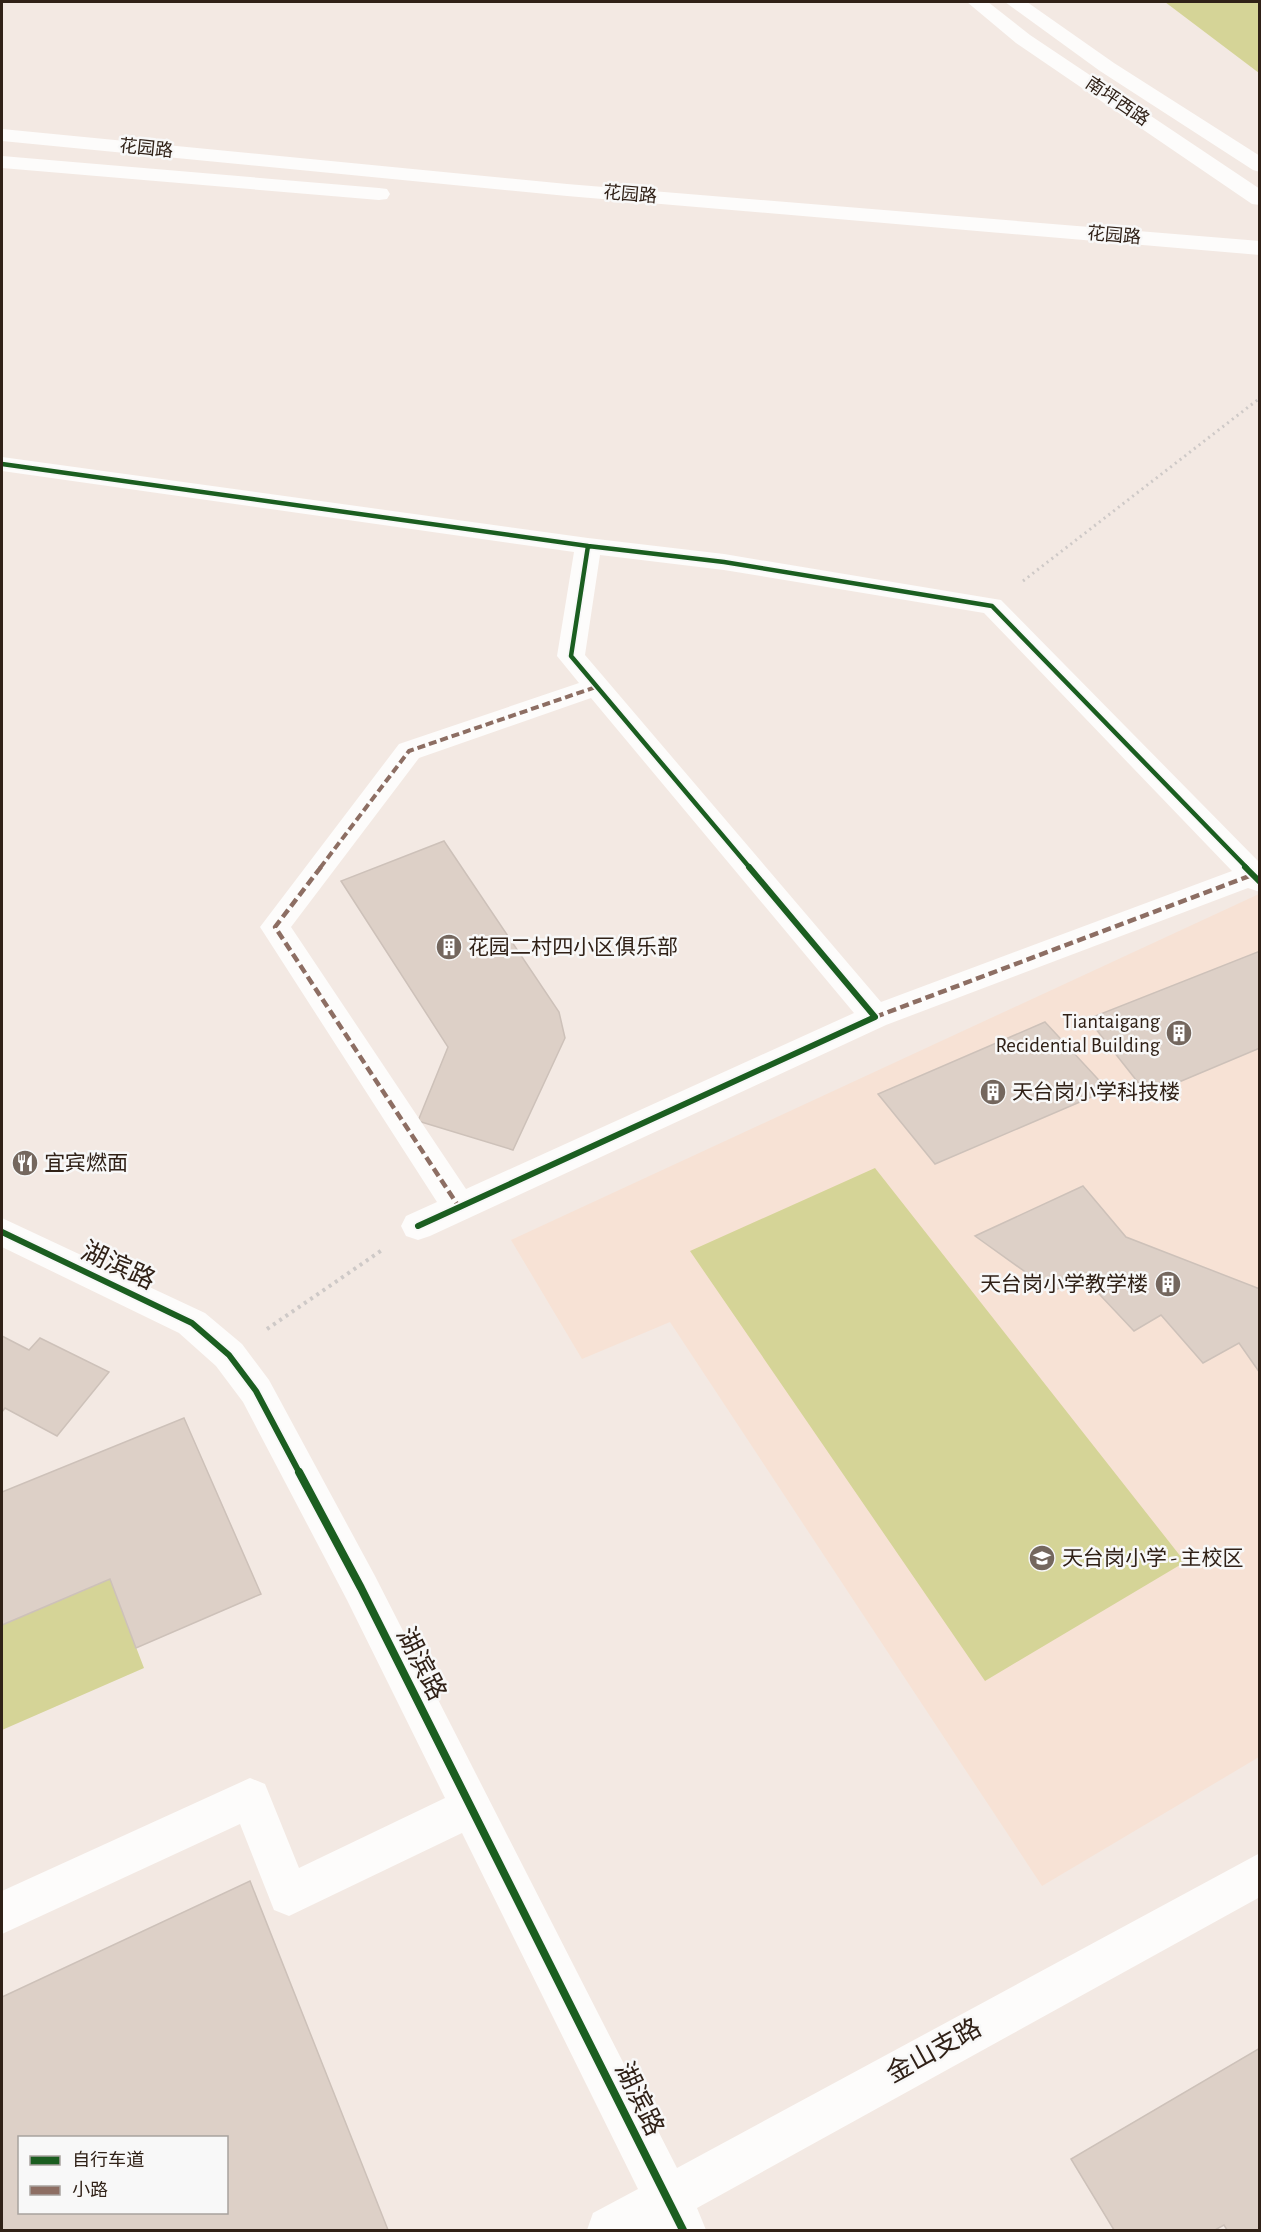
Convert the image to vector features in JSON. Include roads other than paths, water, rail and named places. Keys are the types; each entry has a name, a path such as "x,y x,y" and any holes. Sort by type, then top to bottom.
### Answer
{"street":[{"name":"南坪西路","path":"977,2 1023,39 1260,199"},
{"name":"南坪西路","path":"1015,2 1107,67 1260,166"},
{"name":"花园路","path":"2,135 567,190 1260,248"},
{"name":"花园路","path":"2,162 405,196"},
{"name":"花园路","path":"488,203 1260,268"},
{"path":"2,464 588,546 724,562 992,606 1256,879 875,1017 418,1226"},
{"path":"588,546 571,656 875,1017"},
{"path":"459,1207 275,927 409,751 597,687"},
{"name":"湖滨路","path":"2,1232 192,1323 229,1355 256,1391 361,1588 675,2214"},
{"path":"2,1913 250,1798 289,1895 471,1807"},
{"name":"金山支路","path":"610,2230 675,2214 1260,1874"}],"place":[{"name":"花园二村四小区俱乐部","path":"449,947"},
{"name":"Tiantaigang Recidential Building","path":"1179,1033"},
{"name":"天台岗小学科技楼","path":"993,1092"},
{"name":"宜宾燃面","path":"25,1163"},
{"name":"天台岗小学教学楼","path":"1168,1284"},
{"name":"天台岗小学 - 主校区","path":"1042,1558"}]}
